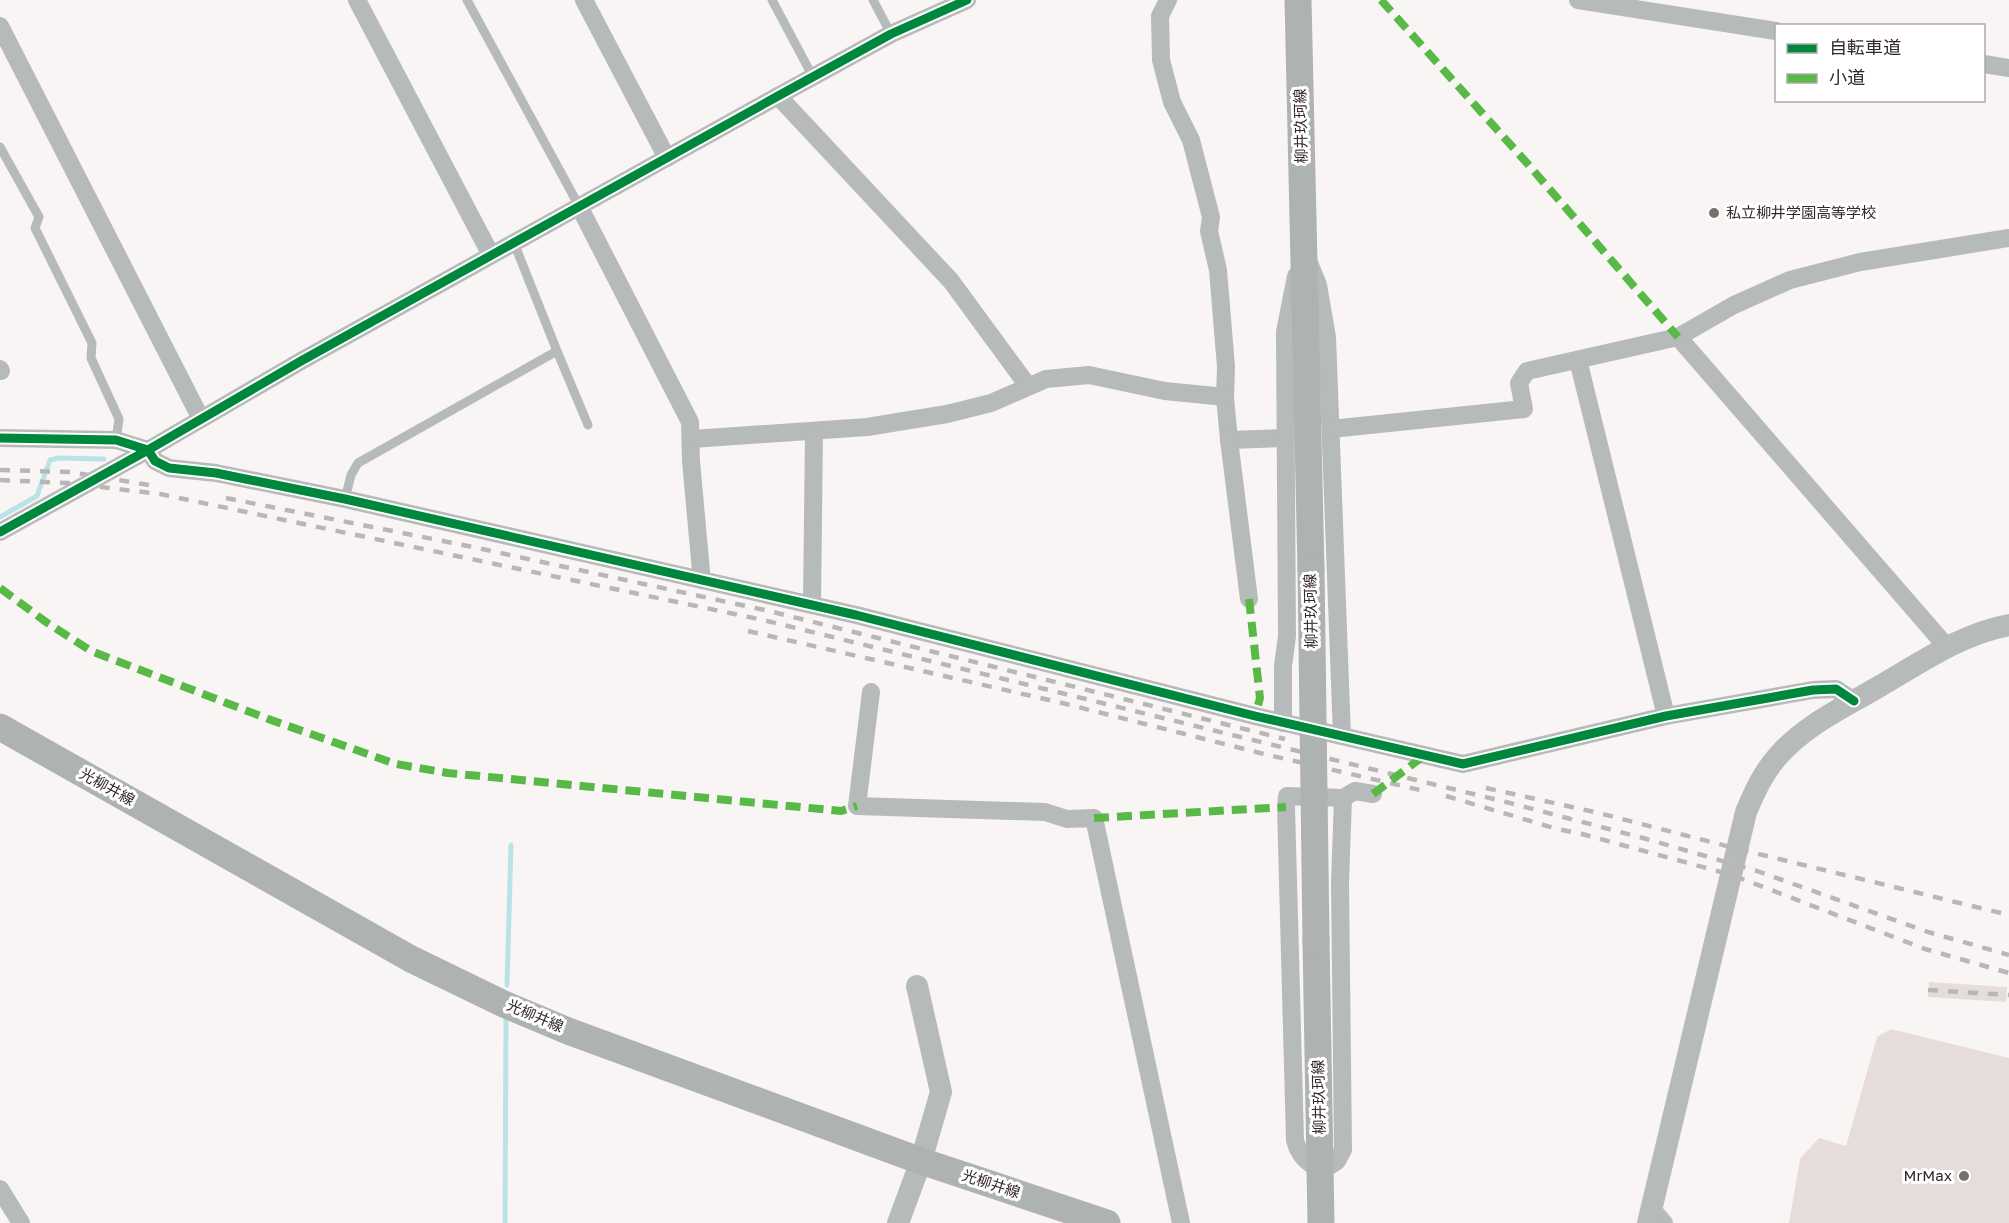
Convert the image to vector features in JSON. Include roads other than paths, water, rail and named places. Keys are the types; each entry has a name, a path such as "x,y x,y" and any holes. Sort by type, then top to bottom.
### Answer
{"main road":[{"name":"柳井玖珂線","path":"1298,0 1311,569 1322,1223"},
{"name":"光柳井線","path":"0,727 411,959 506,1005 568,1031 1074,1217 1107,1223"}],"street":[{"path":"584,0 667,158"},
{"path":"0,532 778,96 891,34 967,0"},
{"path":"1168,0 1160,16 1161,60 1172,102 1191,140 1211,217 1209,231 1218,270 1229,440 1249,599"},
{"path":"1578,0 1668,7 1775,31"},
{"path":"362,2 491,255"},
{"path":"0,16 3,23 0,25 201,418"},
{"path":"1985,64 2009,68"},
{"path":"778,96 951,281 1028,386"},
{"path":"579,206 690,422 701,580"},
{"path":"1331,429 1524,409 1519,382 1527,371 1678,337 1734,305 1790,280 1860,262 2009,238"},
{"path":"1304,249 1318,285 1327,337 1342,736"},
{"path":"1284,723 1282,666 1287,636 1286,332 1294,282 1304,249"},
{"path":"1678,337 1946,646"},
{"path":"1578,360 1666,716"},
{"path":"692,439 867,427 947,414 991,403 1046,379 1089,375 1165,391 1225,397"},
{"path":"812,605 814,431"},
{"path":"0,438 116,441 136,445 148,450 155,461 169,468 216,473 345,499 812,605 1284,723 1463,764 1666,716 1812,690 1836,689 1854,701"},
{"path":"1229,440 1286,438"},
{"path":"1655,1218 1746,812 1758,782 1778,756 1798,736 1946,646 2009,625"},
{"path":"1287,636 1338,635"},
{"path":"870,692 856,806 1045,812 1067,819 1094,818 1181,1223"},
{"path":"1343,798 1340,883 1343,1150 1337,1161 1321,1171 1306,1162 1298,1152 1295,1140 1287,796 1343,798 1355,791 1373,794"},
{"path":"897,1223 921,1161 942,1092 917,986"},
{"path":"0,1189 21,1223"}],"lane":[{"path":"467,0 579,206"},
{"path":"772,0 813,77"},
{"path":"873,0 891,34"},
{"path":"0,147 39,217 35,228 92,343 91,358 119,419 116,441"},
{"path":"514,243 588,425"},
{"path":"345,499 351,475 358,463 557,351"}],"waterway":[{"path":"0,517 37,496 50,460 59,458 104,459"},
{"path":"507,985 511,845"},
{"path":"505,1223 506,1018"}],"railway":[{"path":"0,470 70,472 149,485"},
{"path":"0,480 67,483 160,494 763,620 1510,803 1643,838 1757,871 1928,932 2009,955"},
{"path":"226,498 468,546 769,611 1285,739"},
{"path":"748,631 1062,703 1260,753 1420,790"},
{"path":"1486,788 1599,813 2009,915"},
{"path":"1446,796 1557,829 1732,875 1925,949 2009,973"},
{"path":"1928,990 2009,995"}],"place":[{"name":"私立柳井学園高等学校","path":"1714,213"},
{"name":"MrMax","path":"1964,1176"}]}
